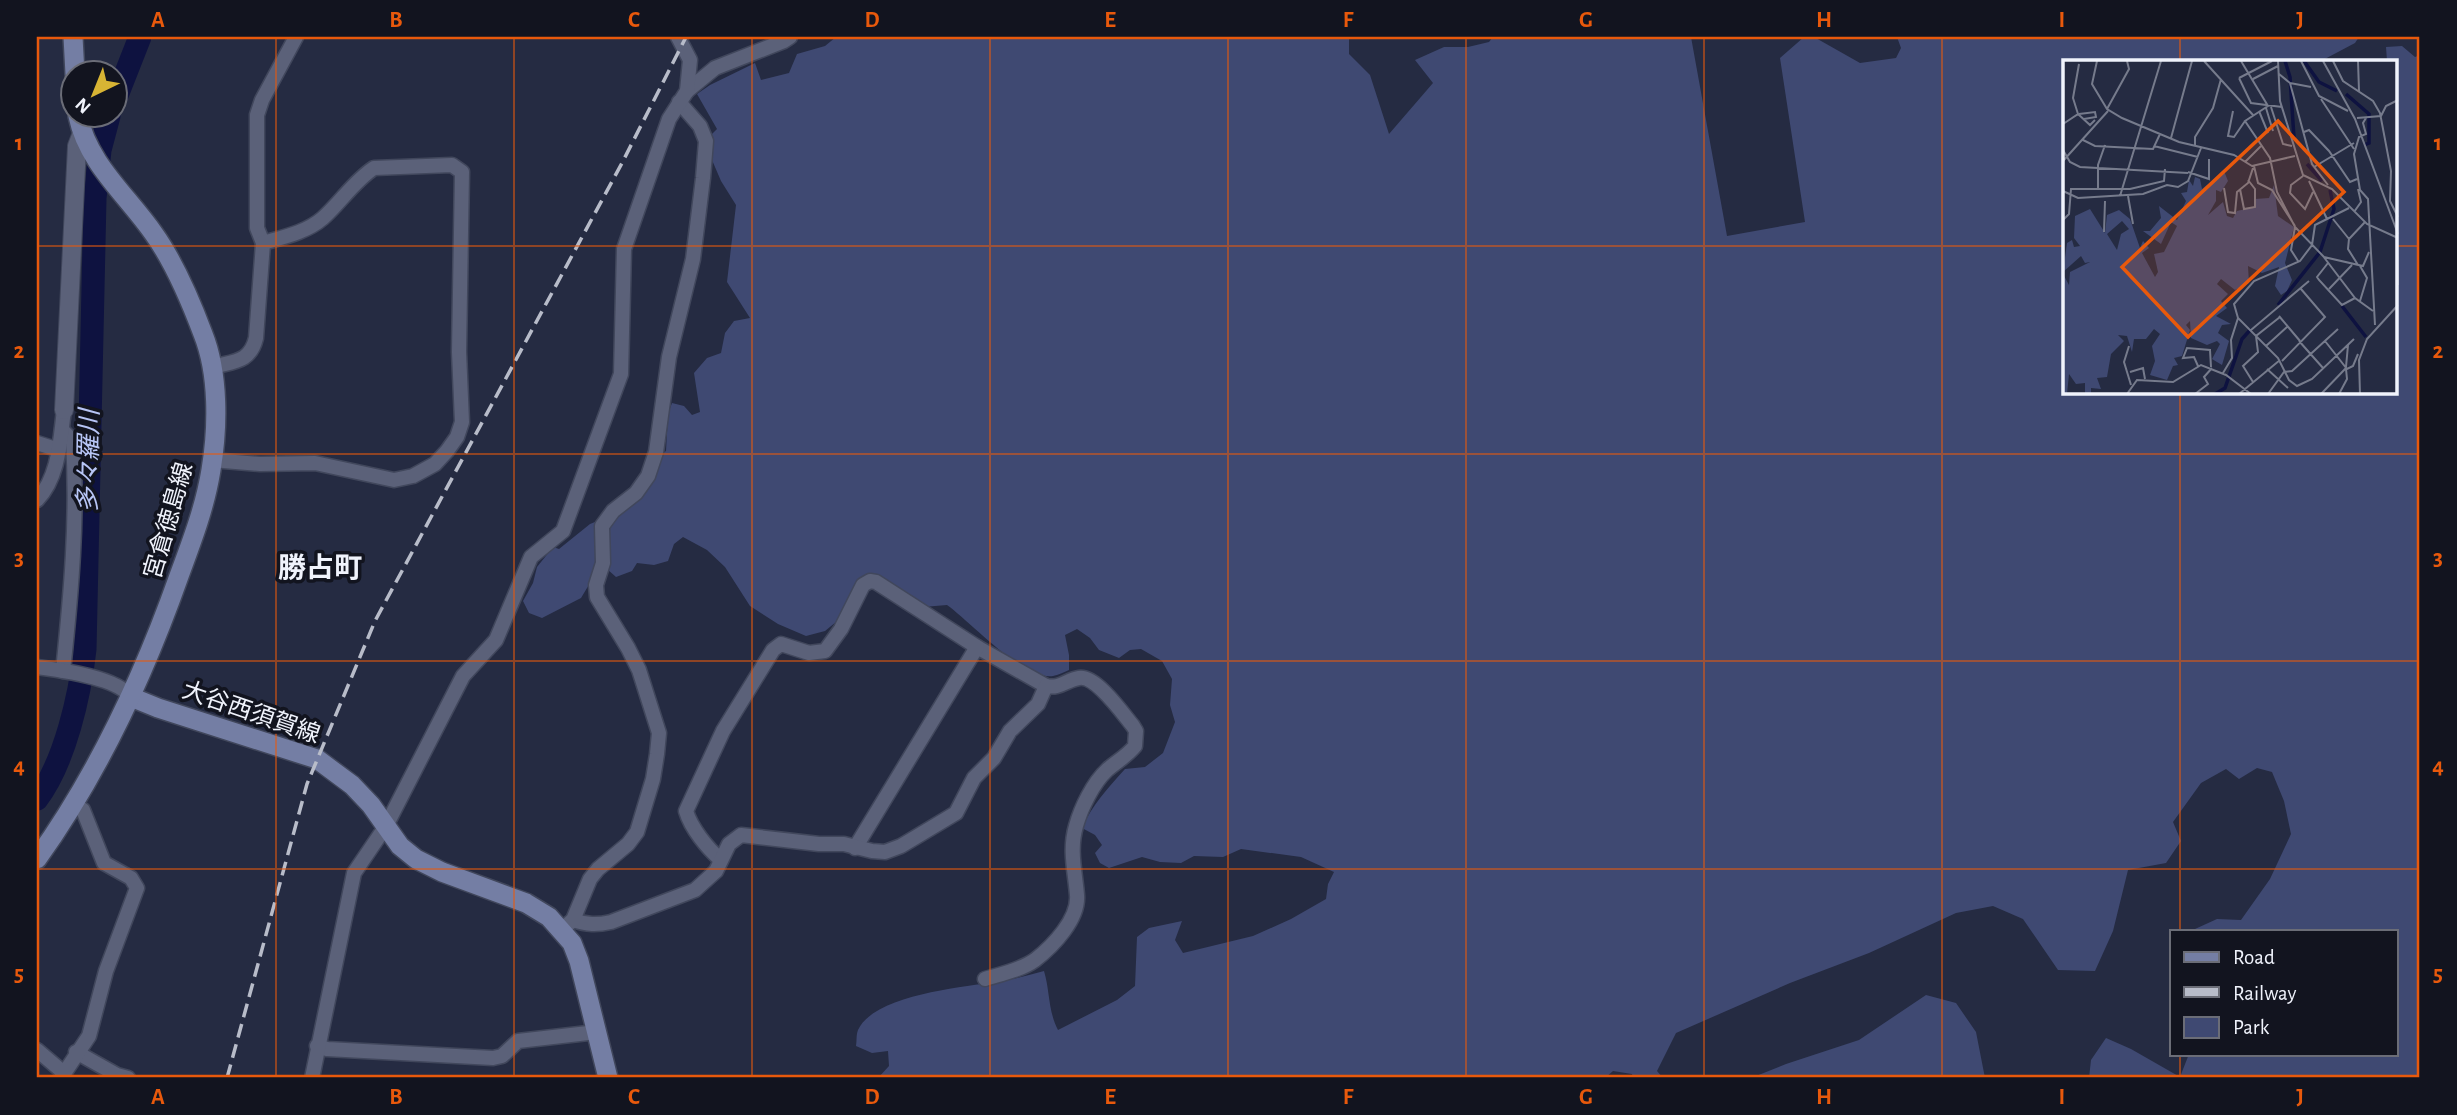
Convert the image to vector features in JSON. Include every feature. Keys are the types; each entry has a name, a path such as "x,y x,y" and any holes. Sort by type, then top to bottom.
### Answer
{"main road":[{"path":"73,37 74,60"},
{"name":"宮倉徳島線","path":"37,859 74,803 131,696 163,622 201,516 212,460 215,417 213,367 204,335 155,235 108,178 83,131"},
{"name":"大谷西須賀線","path":"131,696 158,708 317,759 352,785 400,846 416,859 442,872 526,903 567,925 579,961 608,1078"}],"street":[{"path":"213,367 241,360 253,349 256,338 263,243 257,228 257,115 262,100 296,37"},
{"path":"678,37 690,60 683,96 706,141 693,259 669,357 656,452 648,476 636,493 613,511 601,527 604,563 596,585 597,597 628,648 642,680 659,733 657,754 653,779 637,832 628,844 590,879 567,925 598,925 611,922 695,890 716,871 729,844 741,835 844,844 872,852 895,849 956,813 974,778 994,758 1010,731 1038,704 1046,686"},
{"path":"312,1078 354,873 386,826 463,676 496,640 531,557 563,531 621,374 624,249 669,119 683,96 715,68 790,37"},
{"path":"690,60 715,68"},
{"path":"37,500 50,484 62,430 77,146 83,131"},
{"path":"212,460 260,464 315,463 394,480 414,476 435,464 457,437 462,422 462,172 458,167 374,168 364,174 314,225 263,243"},
{"path":"62,430 73,442 75,479 66,672"},
{"path":"37,443 59,450"},
{"path":"721,860 713,853 686,811 723,731 773,650 781,644 809,653 825,650 841,629 863,585 870,581 876,582 977,647 1046,686 1061,686 1077,678 1090,680 1133,726 1137,739 1130,752 1105,772 1094,787 1076,823 1072,853 1077,897 1075,910 1068,923 1034,961 985,979"},
{"path":"855,848 977,647"},
{"path":"37,667 92,678 125,689 131,696"},
{"path":"37,1050 63,1076 72,1064 76,1052 89,1036 106,971 137,888 131,878 104,863 83,810 74,803"},
{"path":"317,1046 411,1055 493,1058 502,1056 518,1041 597,1032"},
{"path":"76,1052 120,1077"}],"green space":[{"path":"836,37 1349,37 1349,54 1370,75 1389,134 1433,83 1415,60 1444,47 1468,47 1489,42 1493,37 1691,37 1727,236 1805,222 1780,58 1804,37 1814,37 1860,63 1896,58 1901,48 1897,37 2359,37 2355,43 2323,60 2063,60 2063,394 2398,394 2398,60 2387,60 2386,47 2402,46 2415,57 2420,55 2420,1078 2089,1078 2091,1060 2106,1038 2180,1077 2188,1056 2398,1056 2398,930 2194,930 2217,919 2241,920 2270,879 2291,834 2284,801 2272,772 2257,768 2239,779 2226,769 2201,783 2173,822 2181,841 2166,863 2128,870 2113,931 2095,971 2058,970 2023,919 1993,906 1956,913 1869,953 1790,983 1676,1033 1657,1071 1663,1078 1633,1078 1632,1074 1613,1071 1605,1078 878,1078 889,1066 888,1051 872,1053 856,1046 858,1030 867,1018 882,1008 920,995 1044,971 1052,1016 1058,1030 1117,1000 1135,986 1137,937 1149,928 1182,921 1175,940 1183,953 1253,936 1326,899 1328,884 1334,872 1301,857 1241,849 1223,857 1194,856 1181,863 1160,862 1142,857 1109,868 1100,863 1095,853 1102,845 1095,835 1082,828 1086,820 1125,769 1145,767 1163,753 1175,722 1170,705 1172,679 1162,661 1141,649 1130,650 1119,658 1099,650 1090,638 1077,629 1065,635 1069,670 1053,676 1041,675 1013,660 947,605 923,607 878,580 852,592 836,622 825,631 806,636 778,624 750,606 725,567 707,550 683,537 674,544 668,561 654,565 637,563 632,571 616,577 607,569 590,583 581,598 542,618 529,613 523,601 533,583 537,567 553,547 559,549 590,524 612,515 655,459 666,451 668,414 672,403 684,406 692,415 700,412 694,373 707,358 721,353 725,333 734,321 750,318 727,282 736,205 712,160 709,137 717,129 697,94 755,63 761,80 789,73 797,54 825,46"},
{"path":"1926,995 1956,1003 1976,1032 1985,1078 1751,1078 1859,1040"}],"waterway":[{"name":"多々羅川","path":"130,62 140,37"},
{"name":"多々羅川","path":"37,799 56,766 70,727 85,649 95,198 100,150 105,130"}],"railway":[{"path":"227,1078 307,784 375,621 622,163 686,37"}],"district":[{"name":"勝占町","path":"320,569"}]}
